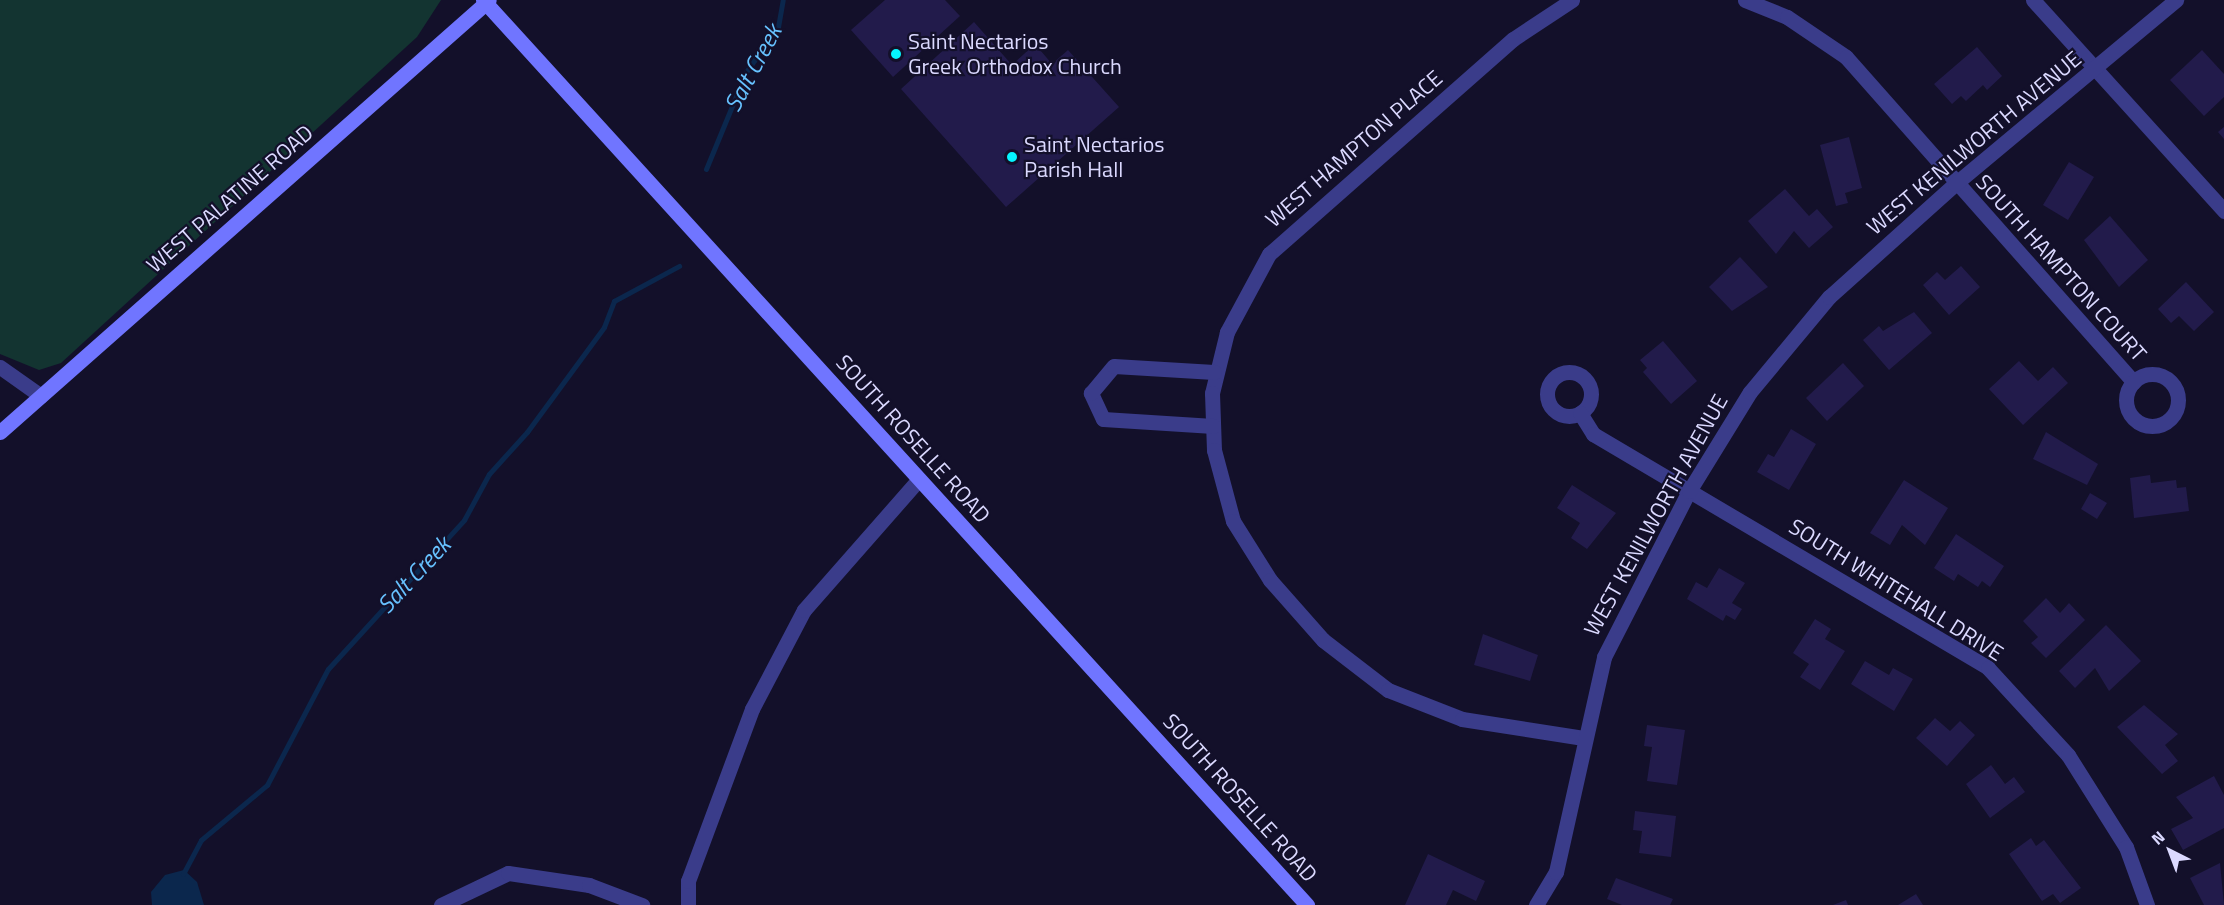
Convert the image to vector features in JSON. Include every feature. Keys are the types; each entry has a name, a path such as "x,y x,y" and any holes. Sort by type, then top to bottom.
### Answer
{"main road":[{"name":"WEST PALATINE ROAD","path":"0,432 486,1"},
{"name":"SOUTH ROSELLE ROAD","path":"486,1 1308,905"}],"street":[{"name":"WEST HAMPTON PLACE","path":"1572,0 1513,39 1269,254 1227,332 1214,372 1213,426 1233,521 1270,580 1323,640 1388,690 1462,719 1584,738"},
{"path":"1745,0 1787,17 1846,57 1955,184"},
{"path":"2033,0 2224,211"},
{"name":"WEST KENILWORTH AVENUE","path":"1536,905 1556,872 1584,738 1604,657 1689,491 1750,392 1829,297 1955,184 2175,0"},
{"name":"SOUTH HAMPTON COURT","path":"1955,184 2134,382"},
{"path":"1213,426 1103,419 1091,393 1114,366 1214,372"},
{"path":"0,368 41,396"},
{"name":"SOUTH WHITEHALL DRIVE","path":"1580,413 1593,434 1988,668 2068,755 2126,847 2147,905"},
{"path":"688,905 688,881 752,709 804,610 919,479"},
{"path":"441,905 508,873 589,885 642,905"}],"green space":[{"path":"0,0 441,0 417,37 61,363 39,370 0,354"}],"water":[{"path":"184,870 197,882 204,905 152,905 151,892 165,875"}],"building":[{"name":"Saint Nectarios Greek Orthodox Church","path":"885,0 945,0 960,16 893,77 851,30"},
{"name":"Saint Nectarios Parish Hall","path":"974,22 1012,65 1035,44 1052,64 1068,50 1119,107 1006,207 901,89"},
{"path":"1977,47 2002,76 1987,90 1983,85 1966,101 1961,96 1952,104 1934,84"},
{"path":"2202,50 2224,74 2224,97 2204,116 2170,80"},
{"path":"2224,127 2224,139 2218,132"},
{"path":"1849,137 1862,188 1845,193 1848,203 1836,206 1820,145"},
{"path":"2069,162 2094,177 2068,220 2043,205"},
{"path":"1785,189 1809,216 1817,209 1833,227 1809,248 1794,231 1776,254 1748,221"},
{"path":"2110,216 2148,260 2119,287 2084,240"},
{"path":"1740,257 1768,287 1732,311 1709,287"},
{"path":"1961,266 1980,287 1949,315 1923,285 1937,272 1945,280"},
{"path":"2186,282 2214,312 2194,331 2179,316 2171,323 2158,309"},
{"path":"1914,312 1932,333 1889,370 1863,340 1879,326 1883,331"},
{"path":"1663,341 1697,381 1671,404 1643,372 1647,368 1640,360"},
{"path":"2019,361 2038,381 2053,367 2068,383 2023,425 1989,389"},
{"path":"1843,363 1864,386 1827,421 1806,398"},
{"path":"1791,429 1816,444 1789,490 1757,472 1768,454 1774,457"},
{"path":"2046,432 2098,464 2087,485 2033,459"},
{"path":"2150,475 2151,483 2176,480 2177,488 2186,487 2189,511 2134,518 2130,478"},
{"path":"1904,480 1948,508 1925,545 1902,525 1890,545 1870,533"},
{"path":"1572,485 1616,513 1587,549 1571,538 1580,523 1557,508"},
{"path":"2090,493 2107,503 2097,519 2081,509"},
{"path":"1956,534 2004,566 1990,587 1982,581 1978,587 1958,574 1954,581 1934,568"},
{"path":"1719,568 1745,583 1732,603 1742,609 1735,620 1726,615 1723,621 1687,599 1696,582 1707,588"},
{"path":"2046,598 2060,613 2069,603 2085,620 2046,658 2031,643 2038,637 2023,621"},
{"path":"1815,619 1831,629 1825,639 1845,651 1820,690 1800,677 1809,664 1793,653"},
{"path":"2106,625 2141,661 2109,691 2095,668 2075,688 2059,671"},
{"path":"1483,634 1538,655 1530,681 1474,665"},
{"path":"1865,661 1889,675 1893,668 1913,679 1894,711 1851,684"},
{"path":"2144,705 2178,734 2165,745 2178,761 2162,774 2117,727"},
{"path":"1935,718 1950,731 1960,721 1975,735 1947,766 1916,738"},
{"path":"1647,725 1685,730 1677,785 1647,781 1652,747 1644,746"},
{"path":"1991,765 2005,784 2014,777 2025,792 1990,818 1966,784"},
{"path":"2214,776 2224,795 2224,828 2183,850 2171,829 2193,818 2176,797"},
{"path":"1635,811 1676,816 1671,857 1639,853 1642,831 1633,830"},
{"path":"2031,838 2036,846 2044,840 2081,888 2060,903 2053,894 2042,901 2009,854"},
{"path":"1428,854 1485,881 1476,901 1453,890 1446,905 1405,905"},
{"path":"2220,863 2224,905 2204,905 2190,878"},
{"path":"1616,878 1673,899 1670,905 1622,905 1607,899"},
{"path":"1916,894 1923,905 1898,905"},
{"path":"1846,900 1848,905 1833,905"}],"waterway":[{"name":"Salt Creek","path":"706,169 746,72 778,27 783,0"},
{"name":"Salt Creek","path":"183,874 201,840 267,785 328,669 464,520 489,474 527,432 604,327 614,301 679,266"}],"place":[{"name":"Saint Nectarios Greek Orthodox Church","path":"896,54"},
{"name":"Saint Nectarios Parish Hall","path":"1012,157"}]}
